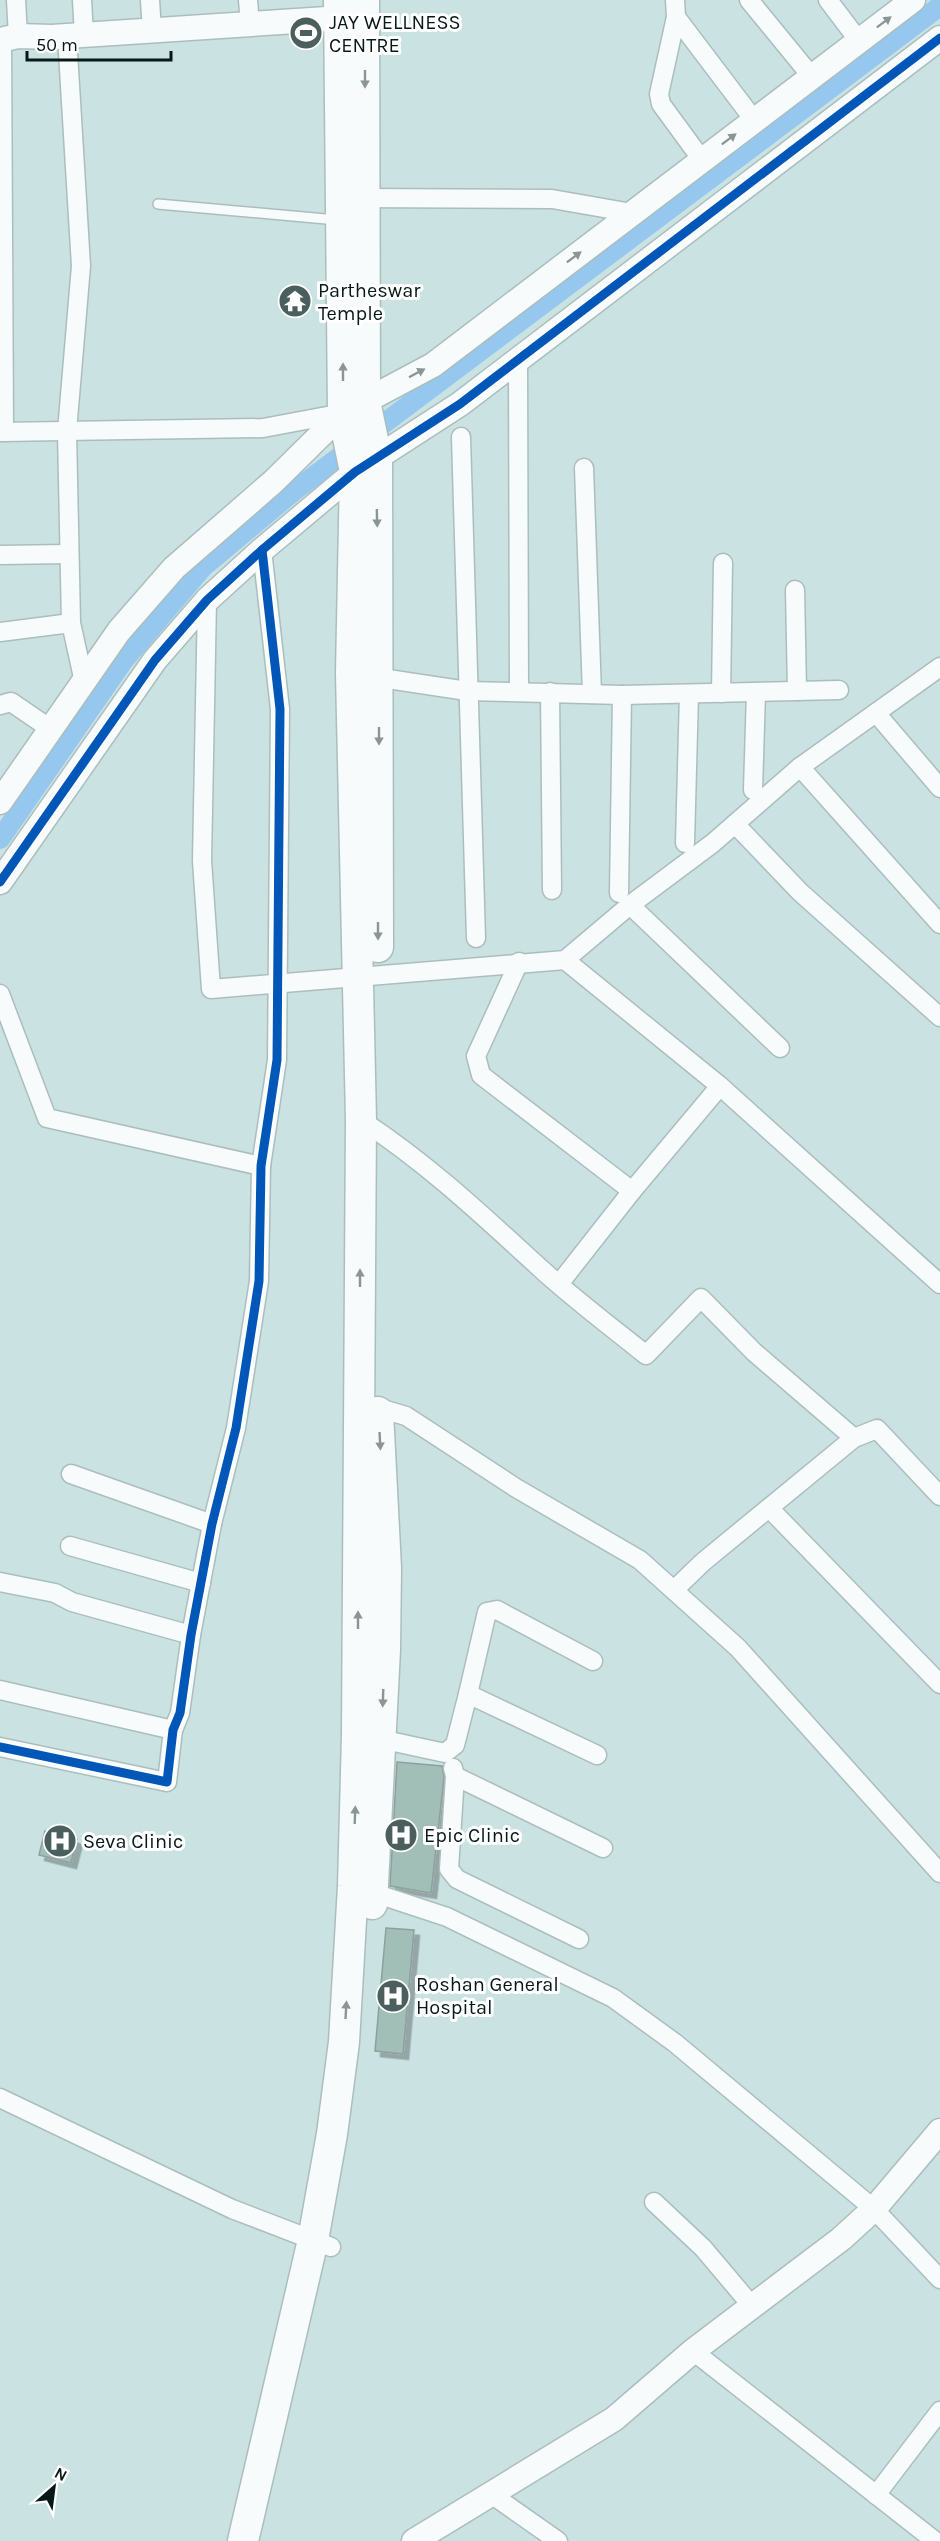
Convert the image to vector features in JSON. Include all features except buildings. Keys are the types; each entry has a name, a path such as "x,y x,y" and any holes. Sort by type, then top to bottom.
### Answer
{"main road":[{"path":"263,2541 322,2244 332,2134 363,1890 369,1737 371,1127 365,675 366,466 356,416 350,205 352,9"},
{"path":"243,2541 322,2244"}],"street":[{"path":"16,0 7,39 2,432 263,428 356,416"},
{"path":"82,0 75,35 81,266 67,431 71,623 84,682"},
{"path":"150,0 152,31"},
{"path":"248,0 250,25"},
{"path":"749,0 812,77"},
{"path":"828,0 858,41"},
{"path":"0,802 119,631 174,568 273,482 356,416 432,365 913,0"},
{"path":"7,39 250,25 352,9"},
{"path":"675,9 754,120"},
{"path":"675,9 659,94 661,104 702,160"},
{"path":"0,882 155,660 207,600 262,550 366,466 460,404 940,38"},
{"path":"350,205 552,199 632,213"},
{"path":"518,360 519,691"},
{"path":"461,437 476,938"},
{"path":"584,468 592,694"},
{"path":"0,1747 167,1782 173,1730 180,1713 191,1635 212,1524 236,1428 259,1281 261,1166 277,1060 280,710 262,550"},
{"path":"0,555 68,554"},
{"path":"721,693 723,563"},
{"path":"795,590 797,691"},
{"path":"207,600 202,861 211,989 565,960 720,1086 940,1284"},
{"path":"0,632 71,623"},
{"path":"565,960 625,899 735,824 800,767 940,667"},
{"path":"365,675 467,691 622,695 839,690"},
{"path":"550,692 552,890"},
{"path":"753,790 756,692"},
{"path":"685,843 689,694"},
{"path":"622,695 625,899 780,1048"},
{"path":"0,705 11,702 52,730"},
{"path":"876,713 940,788"},
{"path":"800,767 940,924"},
{"path":"735,824 800,892 940,1017"},
{"path":"519,962 476,1056 481,1075 632,1191"},
{"path":"0,994 47,1118 261,1166"},
{"path":"559,1284 632,1191 720,1086"},
{"path":"371,1127 472,1204 559,1284 645,1355 701,1298 754,1352 854,1438"},
{"path":"369,1405 406,1416 516,1488 639,1560 738,1648 940,1874"},
{"path":"674,1590 854,1438 877,1429 940,1496"},
{"path":"71,1474 212,1524"},
{"path":"769,1508 940,1684"},
{"path":"70,1546 201,1583"},
{"path":"0,1582 55,1593 72,1602 191,1635"},
{"path":"445,1753 455,1745 488,1612 497,1610 592,1661"},
{"path":"0,1690 173,1730"},
{"path":"468,1694 597,1755"},
{"path":"369,1737 445,1753 452,1762 455,1776 449,1869 457,1879 579,1939"},
{"path":"455,1776 603,1848"},
{"path":"363,1890 447,1917 613,1998 675,2043 874,2209 940,2279"},
{"path":"0,2098 232,2209 322,2244"},
{"path":"414,2541 614,2419 693,2351 841,2239 874,2209 940,2131"},
{"path":"654,2202 703,2248 752,2306"},
{"path":"693,2351 935,2541"},
{"path":"876,2495 940,2411"},
{"path":"491,2494 558,2541"}],"lane":[{"path":"158,204 350,205"}],"waterway":[{"path":"0,839 124,660 203,567 294,491 940,6"}],"cycle path":[{"path":"0,882 155,660 207,600 262,550 355,472 460,404 940,38"},
{"path":"0,1747 167,1782 173,1730 180,1713 191,1635 212,1524 236,1428 259,1281 261,1166 277,1060 280,709 262,550"}],"place":[{"name":"JAY WELLNESS CENTRE","path":"306,33"},
{"name":"Partheswar Temple","path":"295,301"},
{"name":"Epic Clinic","path":"401,1835"},
{"name":"Seva Clinic","path":"60,1841"},
{"name":"Roshan General Hospital","path":"393,1996"}]}
